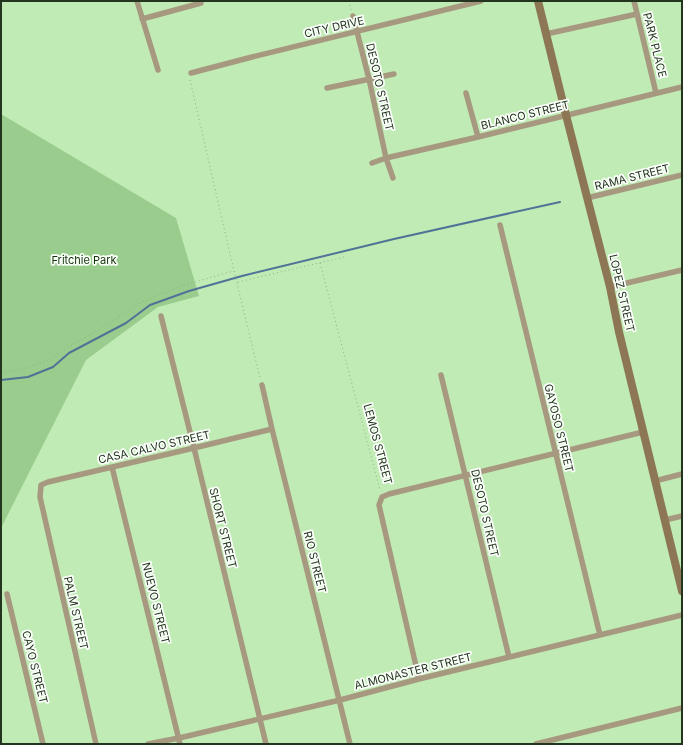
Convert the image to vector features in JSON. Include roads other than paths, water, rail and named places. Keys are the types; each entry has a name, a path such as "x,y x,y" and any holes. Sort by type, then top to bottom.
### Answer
{"street":[{"path":"137,1 158,70"},
{"name":"CITY DRIVE","path":"191,73 481,1"},
{"name":"LOPEZ STREET","path":"538,1 610,287 643,432 682,591"},
{"name":"PARK PLACE","path":"634,1 656,93"},
{"path":"142,20 201,3"},
{"path":"546,34 637,14"},
{"name":"DESOTO STREET","path":"353,16 369,79 386,158 393,178"},
{"path":"327,88 394,74"},
{"name":"BLANCO STREET","path":"372,163 386,158 682,87"},
{"path":"466,93 478,137"},
{"name":"RAMA STREET","path":"587,198 682,175"},
{"name":"GAYOSO STREET","path":"500,225 600,635"},
{"path":"610,287 682,270"},
{"name":"SHORT STREET","path":"161,316 266,744"},
{"name":"DESOTO STREET","path":"441,374 509,657"},
{"name":"RIO STREET","path":"262,385 350,744"},
{"name":"CASA CALVO STREET","path":"41,485 48,482 272,429"},
{"path":"466,475 643,432"},
{"name":"NUEVO STREET","path":"112,467 180,741"},
{"path":"655,481 682,474"},
{"name":"LEMOS STREET","path":"419,679 379,505 382,497 389,494 466,475"},
{"name":"PALM STREET","path":"41,485 40,498 96,744"},
{"path":"664,520 682,516"},
{"name":"CAYO STREET","path":"7,594 43,744"},
{"name":"ALMONASTER STREET","path":"148,744 180,741 260,719 419,679 682,615"},
{"path":"536,744 682,708"}],"waterway":[{"path":"1,380 28,377 53,367 69,353 126,323 150,305 189,291 242,276 394,239 560,202"}],"park label":[{"name":"Fritchie Park","path":"84,260"}]}
